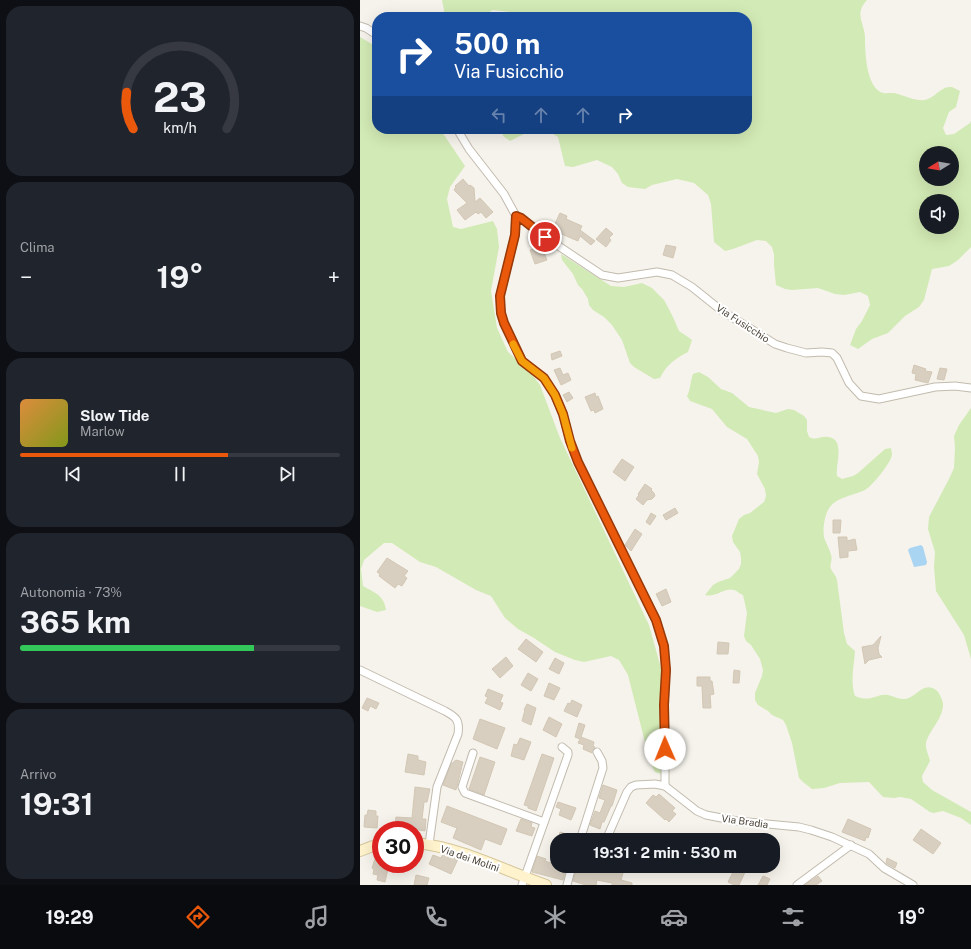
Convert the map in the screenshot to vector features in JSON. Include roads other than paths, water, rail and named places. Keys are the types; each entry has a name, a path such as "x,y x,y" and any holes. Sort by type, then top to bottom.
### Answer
{"street":[{"path":"360,26 372,32"},
{"path":"460,134 469,149 504,194 516,216 515,235 500,296 501,313 504,323 522,361 544,378 555,395 563,414 570,441 578,462 656,620 664,646 666,670 664,705 665,786 655,784 636,785 631,787 627,792 609,833"},
{"name":"Via Fusicchio","path":"516,216 602,275 618,278 657,272 672,275 692,287 722,310 776,344 806,353 832,353 837,358 849,383 860,396 879,399 935,387 954,386 971,388"},
{"path":"360,670 445,710 458,720 458,734 437,787 429,844"},
{"path":"523,881 568,755 568,752 562,747"},
{"path":"582,833 603,768 602,761 597,752"},
{"path":"473,753 462,787 465,793 544,822"},
{"name":"Via Bradia","path":"665,786 697,811 706,815 750,822 799,826 832,837 869,854 884,868 913,885"},
{"name":"Via dei Molini","path":"424,844 442,847 474,857 523,881 546,885"},
{"path":"797,885 851,845"},
{"path":"360,851 372,846"},
{"path":"567,885 570,873"}],"water":[{"path":"921,545 923,547 927,562 926,565 914,567 908,550"}]}
